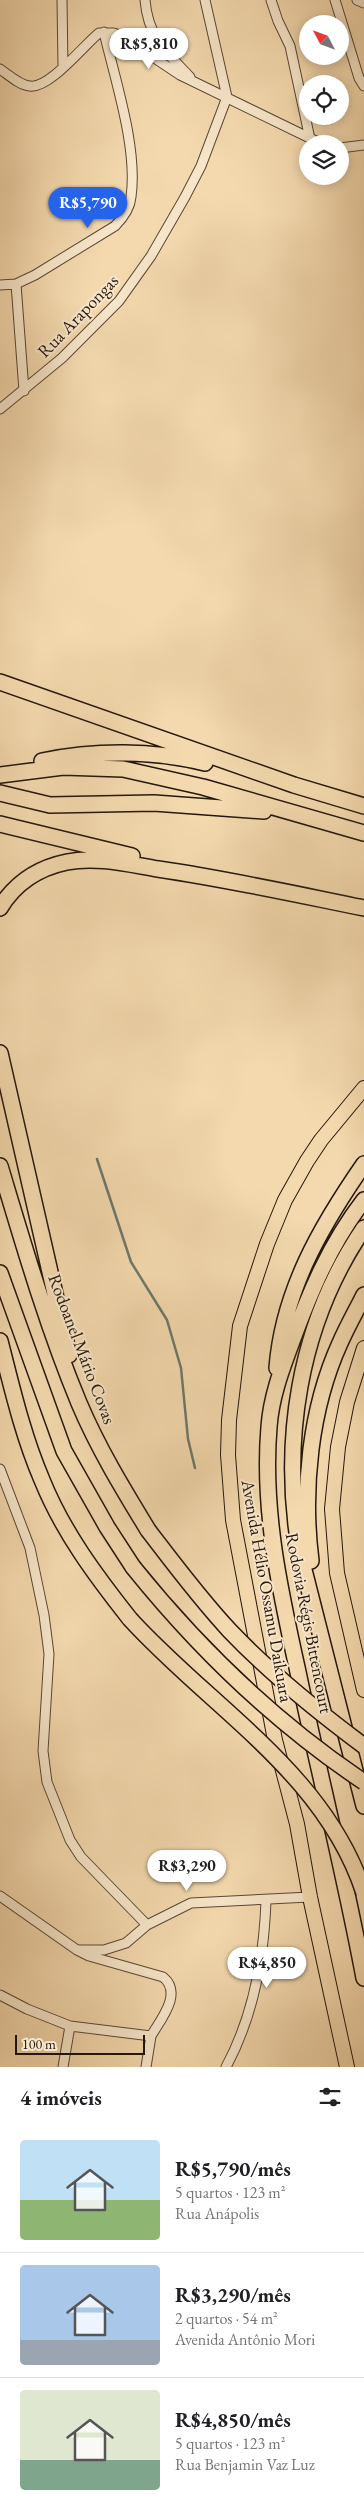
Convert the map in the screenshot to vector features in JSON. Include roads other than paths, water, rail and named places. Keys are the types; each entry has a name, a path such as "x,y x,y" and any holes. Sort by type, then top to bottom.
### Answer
{"highway":[{"path":"0,682 294,785"},
{"path":"0,775 64,756 136,753 200,761 294,785 364,806"},
{"path":"0,775 63,767 124,770 204,787 364,833"},
{"path":"0,793 50,805 154,803 224,807 305,815"},
{"path":"0,824 219,878 364,908"},
{"path":"0,908 19,884 49,866 68,862 87,860 116,862 219,878"},
{"path":"0,1053 80,1405"},
{"path":"276,1389 279,1344 300,1274 334,1208 364,1164"},
{"name":"Rodoanel Mário Covas","path":"0,1166 32,1272 80,1405 116,1478 148,1530 192,1588 230,1631 266,1666 322,1714 364,1746"},
{"name":"Rodovia Régis Bittencourt","path":"364,1200 344,1227 324,1261 308,1297 276,1389 269,1425 267,1482 278,1577 352,1913 364,1978"},
{"name":"Rodovia Régis Bittencourt","path":"364,1228 350,1248 328,1293 312,1335 294,1417 291,1454 295,1523 317,1620 364,1806"},
{"path":"0,1273 64,1451 107,1527 133,1567 167,1610 240,1684 330,1760 364,1782"},
{"path":"317,1620 309,1544 308,1508 312,1442 330,1369 339,1344 364,1295"},
{"path":"0,1341 25,1433 42,1481 66,1529 94,1573 130,1619 184,1675 275,1755 309,1794 336,1832 358,1873 364,1893"}],"main road":[{"name":"Avenida Hélio Ossamu Daikuara","path":"348,2067 310,1897 297,1824 274,1740 233,1520 229,1482 229,1420 240,1326 267,1244 285,1200 307,1161 321,1140 364,1088"},
{"path":"364,1348 347,1402 333,1480 332,1509 337,1573 364,1690"}],"street":[{"path":"62,0 63,67"},
{"path":"145,0 148,24 154,37 193,81"},
{"path":"205,0 227,97"},
{"path":"271,0 278,22 290,46 309,135"},
{"path":"335,0 358,78 364,86"},
{"path":"357,0 364,3"},
{"path":"0,285 16,284 35,275 114,226 127,210 132,198 129,140 104,32"},
{"path":"0,69 30,86 47,82 90,40 104,32 123,37 168,68 304,135"},
{"name":"Rua Arapongas","path":"0,409 24,391 94,328 119,300 152,256 201,166 227,97"},
{"path":"349,147 364,145"},
{"path":"16,284 24,391"},
{"path":"0,1470 30,1548 44,1615 49,1654 43,1751 47,1782 67,1832 81,1858 146,1925"},
{"path":"0,1896 77,1950 89,1956 163,1977 167,1981 171,1987 172,1997 152,2036 146,2067"},
{"path":"77,1950 116,1947 126,1943 146,1925 191,1903 210,1900 266,1900 310,1897"},
{"path":"226,2067 250,2004 261,1965 266,1900"},
{"path":"0,1995 27,2009 70,2026 152,2036"},
{"path":"63,2067 70,2026"}],"waterway":[{"path":"97,1159 131,1262 167,1320 181,1368 188,1439 195,1468"}]}
